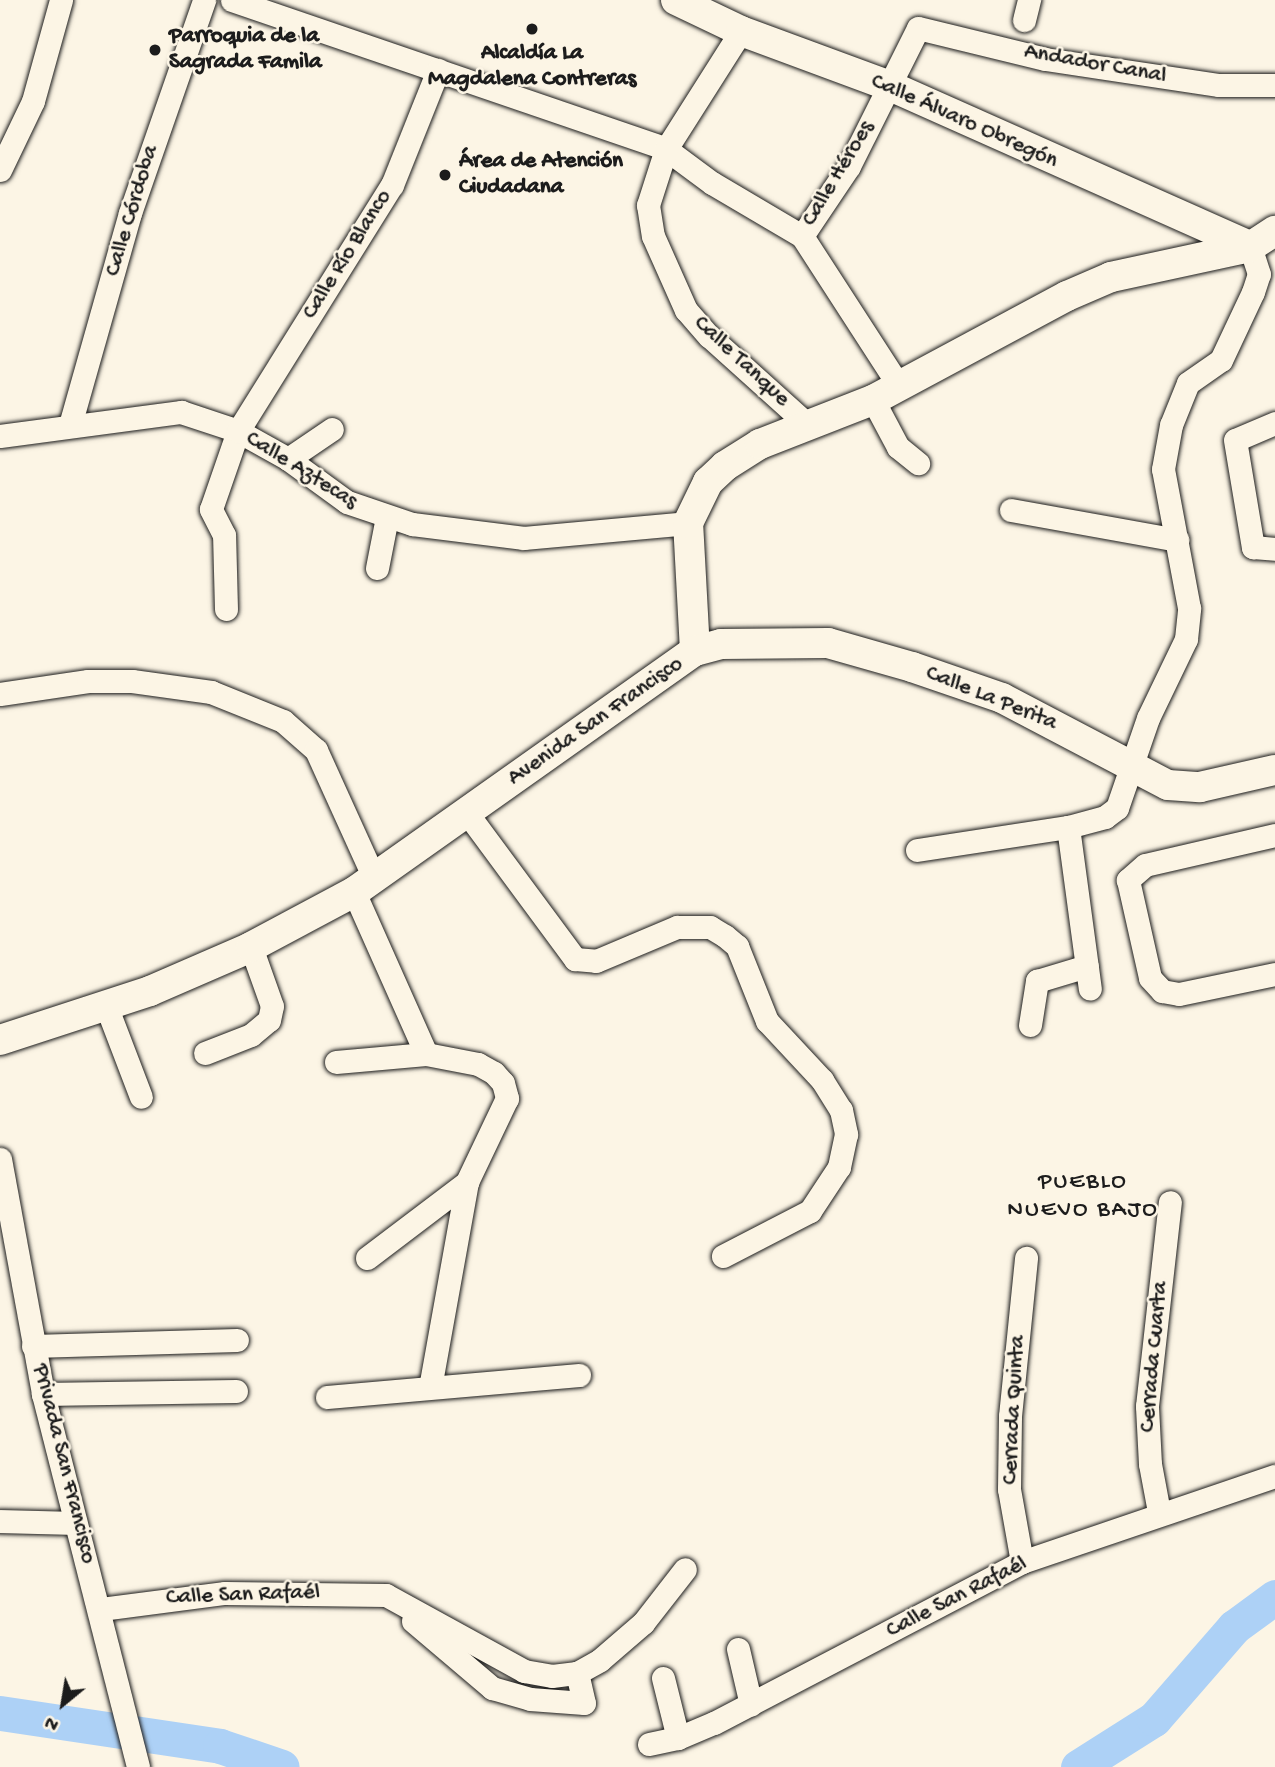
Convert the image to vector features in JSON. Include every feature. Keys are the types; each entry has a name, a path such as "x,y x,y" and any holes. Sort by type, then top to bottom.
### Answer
{"street":[{"path":"0,170 33,101 61,0"},
{"name":"Calle Córdoba","path":"70,425 130,213 204,0"},
{"path":"232,0 666,149 712,183 802,236"},
{"name":"Calle Álvaro Obregón","path":"676,0 741,32 890,86 1262,249"},
{"name":"Andador Canal","path":"918,28 1045,59 1219,85 1275,85"},
{"name":"Calle Héroes","path":"899,386 802,236 849,166 918,28"},
{"name":"Calle Tanque","path":"741,32 666,149 648,205 653,236 686,310 709,336 808,425"},
{"name":"Calle Río Blanco","path":"226,609 224,535 211,509 238,431 391,185 438,70"},
{"path":"917,850 1068,827 1115,811 1134,765 1148,718 1186,639 1189,608 1163,468 1171,425 1188,383 1221,360 1253,292 1259,274 1262,249 1275,231"},
{"name":"Avenida San Francisco","path":"0,1040 107,1008 251,947 364,885 695,651 688,523 708,482 724,466 760,444 873,400 1029,313 1111,277 1262,249"},
{"path":"873,400 898,447 918,463"},
{"name":"Calle Aztecas","path":"0,436 181,412 238,431 288,459 347,502 387,517 524,538 688,523"},
{"path":"1275,423 1235,440 1253,547 1275,549"},
{"path":"288,459 332,429"},
{"path":"1011,510 1177,540"},
{"path":"377,568 387,517"},
{"name":"Calle La Perita","path":"695,651 721,644 794,641 863,652 1002,698 1168,785 1188,788 1275,770"},
{"path":"0,694 88,681 132,681 211,692 283,721 316,750 426,1055"},
{"path":"467,813 575,959 596,961 677,927 710,928 725,936 737,946 766,1021 822,1080 841,1110 846,1134 839,1167 810,1211 723,1256"},
{"path":"1030,1025 1037,981 1088,977 1068,827"},
{"path":"1275,835 1145,865 1128,880 1150,978 1163,991 1179,994 1275,974"},
{"path":"205,1053 251,1035 269,1020 272,1006 251,947"},
{"path":"107,1008 141,1097"},
{"path":"336,1062 426,1055 478,1064 503,1083 507,1098 467,1182 430,1387"},
{"name":"Privada San Francisco","path":"0,1159 43,1394 75,1523 120,1682 138,1767"},
{"path":"367,1258 467,1182"},
{"name":"Cerrada Cuarta","path":"1159,1512 1150,1464 1147,1406 1170,1202"},
{"name":"Cerrada Quinta","path":"1022,1562 1009,1489 1010,1428 1026,1258"},
{"path":"33,1346 237,1340"},
{"path":"327,1397 579,1376"},
{"path":"43,1394 236,1391"},
{"name":"Calle San Rafaél","path":"649,1744 678,1738 751,1705 1022,1562 1159,1512 1275,1476"},
{"path":"0,1521 75,1523"},
{"name":"Calle San Rafaél","path":"101,1609 225,1593 386,1595 524,1671 552,1676 577,1673 600,1660 643,1623 685,1569"},
{"path":"738,1649 751,1705"},
{"path":"663,1678 678,1738"}],"waterway":[{"path":"1078,1767 1154,1719 1234,1627 1275,1597"},
{"path":"0,1713 220,1746 282,1767"}],"place":[{"name":"Alcaldía La Magdalena Contreras","path":"532,29"},
{"name":"Parroquia de la Sagrada Famila","path":"155,50"},
{"name":"Área de Atención Ciudadana","path":"445,175"}],"district":[{"name":"PUEBLO NUEVO BAJO","path":"1083,1197"}]}
